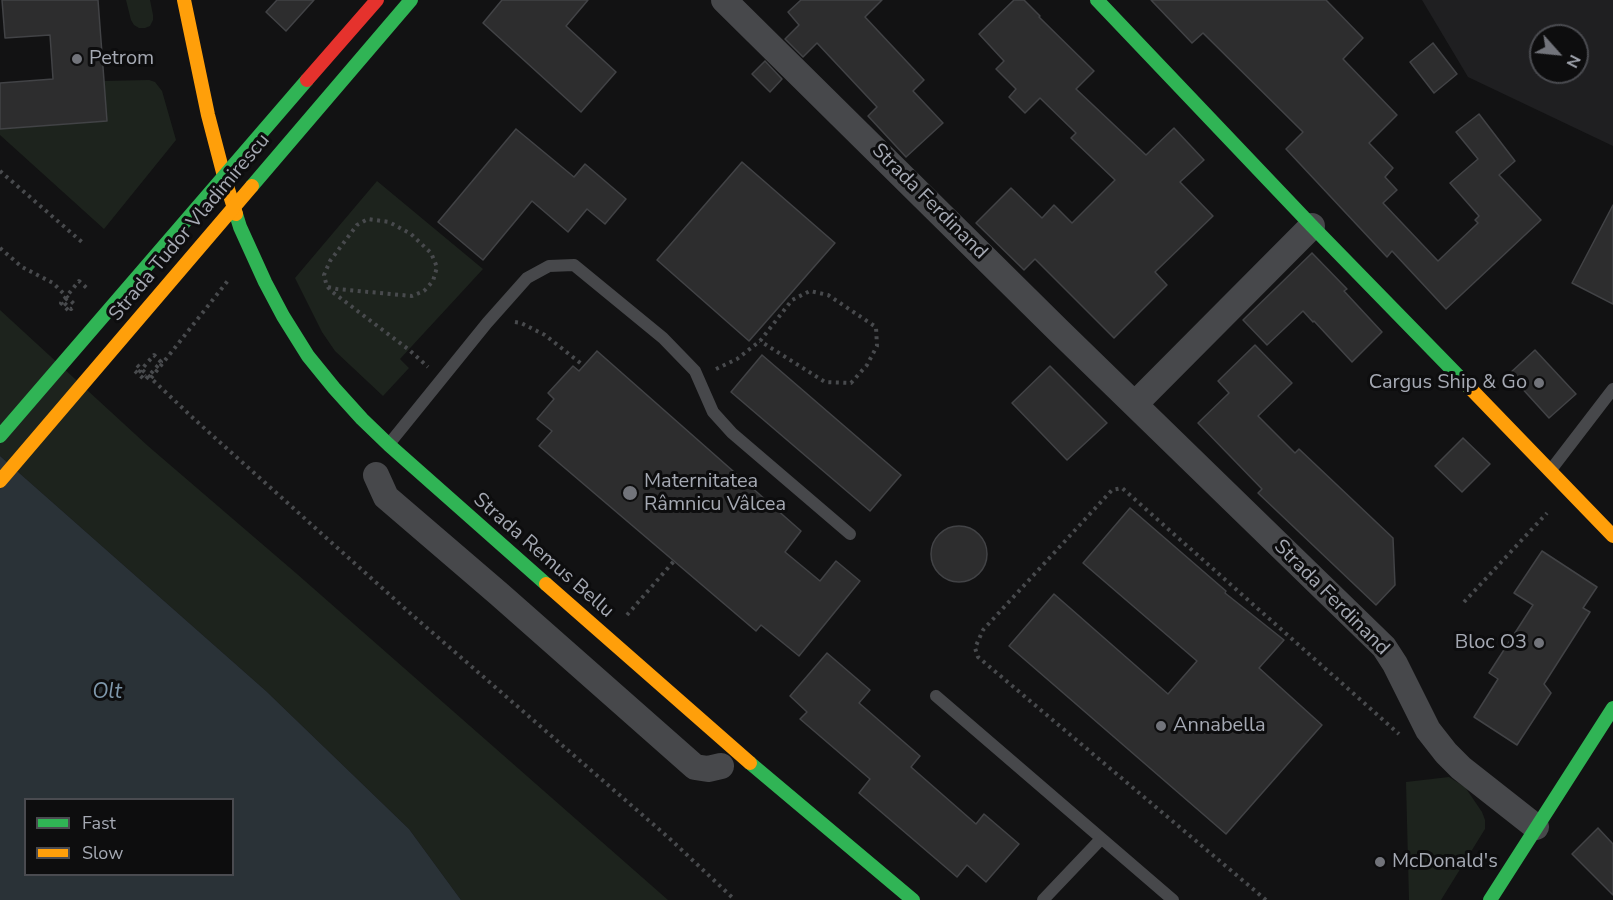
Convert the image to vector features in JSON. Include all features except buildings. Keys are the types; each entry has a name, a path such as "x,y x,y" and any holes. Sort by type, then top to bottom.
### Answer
{"main road":[{"name":"Strada Remus Bellu","path":"184,0 200,84 225,180 250,251 283,316 308,356 362,419 388,445 735,750 913,900"},
{"name":"Strada Tudor Vladimirescu","path":"0,436 377,0"},
{"name":"Strada Tudor Vladimirescu","path":"0,481 411,0"},
{"path":"1097,0 1312,226 1613,536"},
{"path":"1490,900 1613,708"}],"street":[{"name":"Strada Ferdinand","path":"724,0 1058,330 1384,647 1428,730 1446,753 1461,768 1536,827"},
{"path":"1135,404 1312,226"},
{"path":"376,475 386,497 695,767 708,769 721,766"}],"lane":[{"path":"388,445 527,278 549,266 574,264 663,338 695,370 713,412 732,433 850,534"},
{"path":"1550,472 1613,389"},
{"path":"936,696 1173,900"},
{"path":"1043,900 1101,839"}],"path":[{"path":"0,171 83,243"},
{"path":"328,287 412,296 424,291 433,281 437,267 431,253 411,234 389,222 368,219 357,225 330,261 324,275 328,287 331,291 408,349 442,380"},
{"path":"0,248 22,267 53,284 76,304"},
{"path":"151,378 250,251"},
{"path":"74,314 61,303 79,282 88,289 82,296"},
{"path":"695,370 712,371 736,359 760,341 792,300 810,291 828,295 876,327 877,346 867,365 851,383 825,382 760,341"},
{"path":"488,323 504,320 521,323 545,335 584,366"},
{"path":"132,368 145,380 150,374 156,368 161,362 154,355 140,371 147,378 149,380 151,378"},
{"path":"134,362 411,614 669,838 735,900"},
{"path":"1266,900 978,657 975,648 983,630 1112,490 1122,488 1400,736"},
{"path":"1464,602 1568,490"},
{"path":"625,617 674,561"}],"shaded area":[{"path":"126,0 150,0 153,20 150,26 139,28 134,25"},
{"path":"1422,0 1613,0 1613,146 1468,77"},
{"path":"149,80 155,82 162,91 176,140 104,229 0,135 0,129 107,121 104,81"},
{"path":"377,181 483,269 400,359 409,368 383,396 335,351 322,332 295,278"},
{"path":"0,310 148,446 668,900 461,900 409,829 266,691 0,456"},
{"path":"1449,777 1465,787 1482,812 1485,829 1441,900 1409,900 1406,782"}],"water":[{"name":"Olt","path":"0,456 266,691 409,829 461,900 0,900"}],"traffic: fast":[{"path":"252,186 411,0"},
{"path":"1097,0 1470,388"},
{"path":"0,436 307,80"},
{"path":"236,214 265,282 283,316 308,356 334,388 389,445 546,584"},
{"path":"1490,900 1613,708"},
{"path":"750,763 913,900"}],"traffic: slow":[{"path":"184,0 208,115 236,214"},
{"path":"0,481 252,186"},
{"path":"1470,388 1613,536"},
{"path":"546,584 750,763"}],"traffic: jam":[{"path":"307,80 377,0"}],"place":[{"name":"Petrom","path":"77,59"},
{"name":"Cargus Ship & Go","path":"1539,383"},
{"name":"Maternitatea Râmnicu Vâlcea","path":"630,493"},
{"name":"Bloc O3","path":"1539,643"},
{"name":"Annabella","path":"1161,726"},
{"name":"McDonald's","path":"1380,862"}]}
